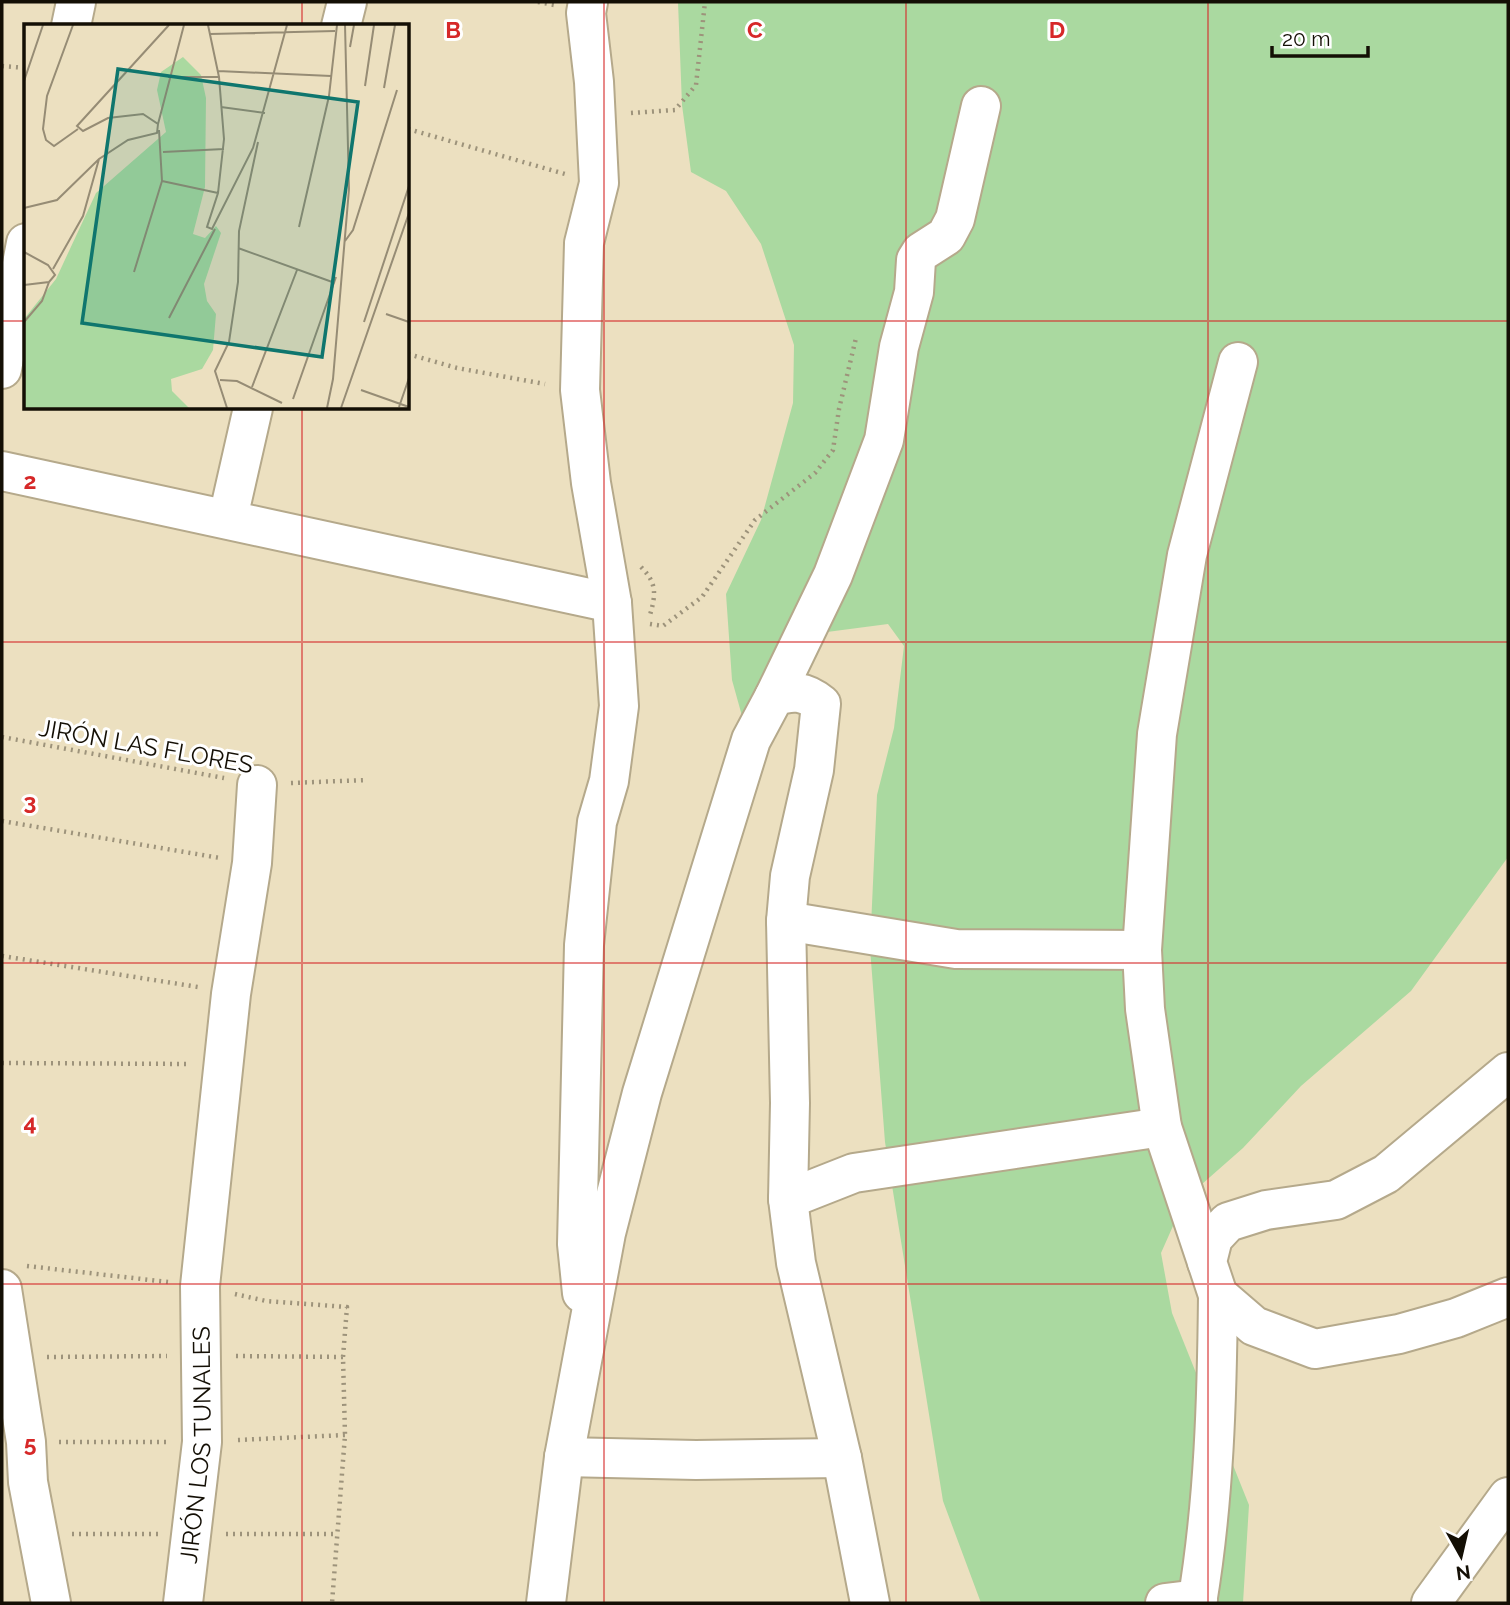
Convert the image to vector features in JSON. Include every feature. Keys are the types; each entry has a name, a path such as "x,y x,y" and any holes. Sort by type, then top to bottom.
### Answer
{"street":[{"path":"71,24 76,2"},
{"path":"342,24 347,2"},
{"path":"587,1343 576,1244 584,945 597,822 609,781 619,706 612,603 591,483 580,390 584,243 599,183 594,82 586,13 588,2"},
{"path":"547,1603 564,1457 606,1233 642,1093 751,740 833,575 884,440 899,347 914,292 916,260 922,251 946,236 955,219 981,106"},
{"path":"2,369 24,254"},
{"path":"1238,362 1187,555 1157,734 1142,950 1145,1010 1163,1127 1212,1279 1254,1326 1315,1349 1399,1334 1456,1318 1508,1297"},
{"path":"228,518 253,410"},
{"path":"2,471 612,603"},
{"path":"774,697 788,692 808,693 821,704 814,769 790,876 786,921 790,1103 788,1199 796,1263 842,1458 870,1603"},
{"name":"JIRÓN LOS TUNALES","path":"183,1603 202,1443 200,1286 231,994 252,863 257,785"},
{"path":"786,921 956,950 1142,950"},
{"path":"1186,1602 1206,1545 1218,1358 1212,1279 1213,1238 1228,1222 1266,1210 1336,1200 1386,1174 1508,1072"},
{"path":"788,1199 854,1173 1163,1127"},
{"path":"2,1289 26,1442 27,1482 51,1603"},
{"path":"564,1457 696,1460 842,1458"},
{"path":"1431,1603 1508,1497"}],"path":[{"path":"594,82 605,107 615,111 646,114 675,110 696,85 705,2"},
{"path":"2,66 24,68"},
{"path":"410,130 599,183"},
{"path":"635,561 653,579 656,591 649,622 652,626 663,626 702,597 755,520 815,473 833,450 839,409 856,338"},
{"path":"410,355 457,368 580,390"},
{"name":"JIRÓN LAS FLORES","path":"2,737 257,785 368,780"},
{"path":"2,821 252,863"},
{"path":"2,956 182,983 231,994"},
{"path":"2,1063 225,1064"},
{"path":"332,1603 345,1435 343,1357 347,1307"}],"green space":[{"path":"678,2 1508,2 1508,857 1411,991 1301,1086 1243,1148 1185,1199 1161,1253 1172,1313 1249,1505 1243,1603 981,1603 943,1501 885,1142 870,948 877,795 894,728 904,646 888,624 827,632 742,716 732,680 726,594 761,520 793,403 794,345 761,244 726,191 691,172 682,105"}]}
